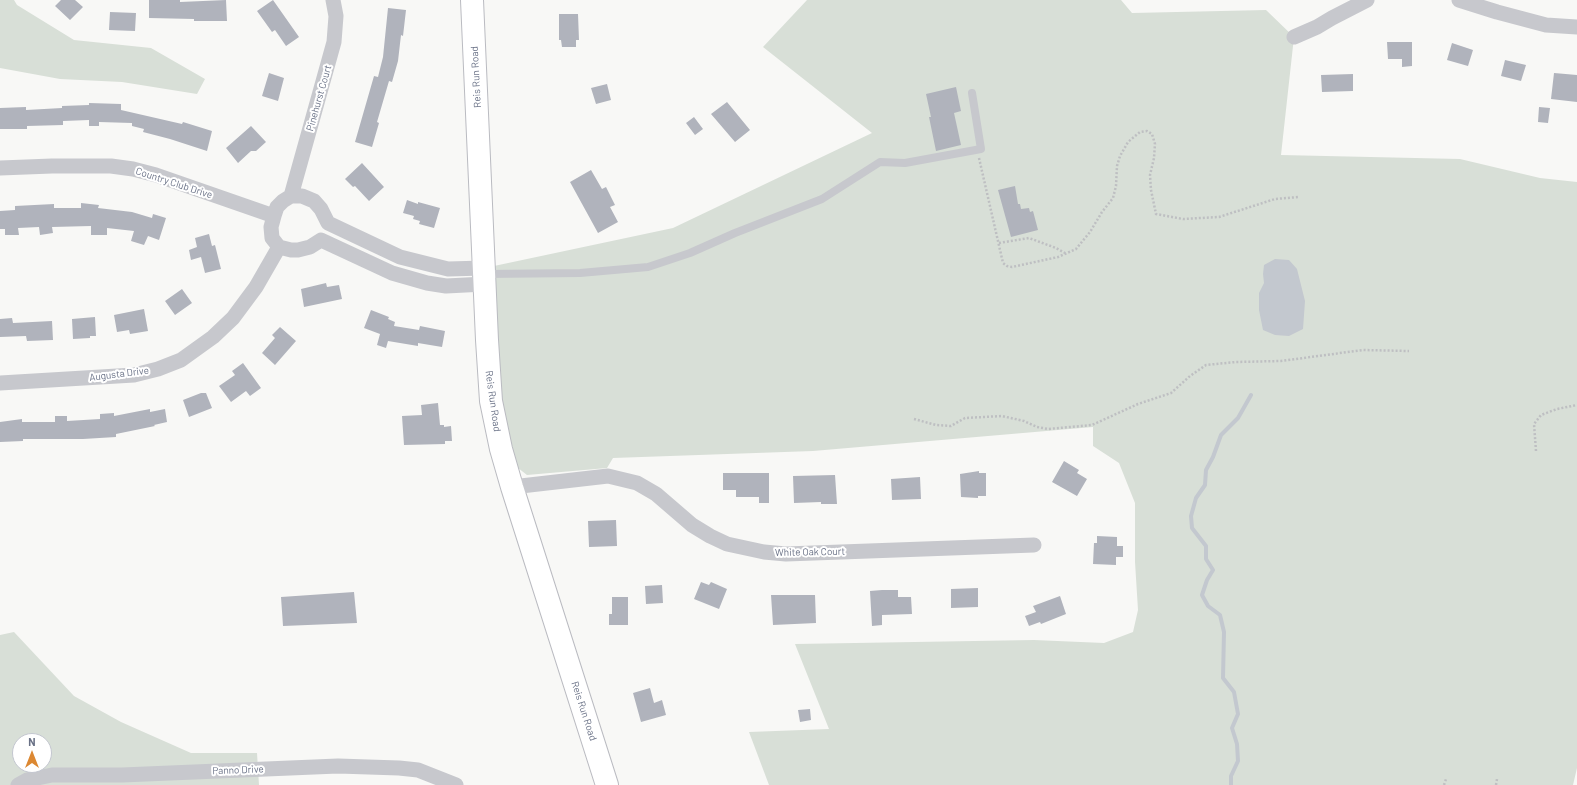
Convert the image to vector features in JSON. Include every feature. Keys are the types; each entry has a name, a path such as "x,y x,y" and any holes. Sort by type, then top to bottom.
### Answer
{"main road":[{"name":"Reis Run Road","path":"472,0 488,374 491,401 496,429 512,487 607,785"}],"street":[{"name":"Pinehurst Court","path":"291,196 334,42 336,16 333,0"},
{"path":"1294,37 1317,27 1367,0"},
{"path":"1459,0 1546,25 1577,27"},
{"name":"Country Club Drive","path":"0,168 110,166 133,169 156,175 274,216"},
{"path":"328,223 321,240 310,247 291,250 279,247 272,238 271,227 277,207 291,196 302,196 314,201 321,209 328,223 400,257 448,269 484,275"},
{"path":"321,240 392,273 427,283 446,286 484,275"},
{"name":"Augusta Drive","path":"0,383 134,375 158,369 181,360 213,337 233,318 256,287 279,247"},
{"name":"White Oak Court","path":"512,487 608,476 625,479 637,483 656,494 692,526 710,536 727,544 764,552 786,554 1034,545"},
{"name":"Panno Drive","path":"18,785 27,780 52,775 122,775 338,766 418,770 456,785"}],"lane":[{"path":"484,275 580,273 648,267 690,253 735,233 822,199 880,162 905,163 981,149 972,93"}],"path":[{"path":"978,150 1000,243 1003,263 1012,267 1058,257 1076,249 1090,232 1102,212 1113,198 1116,186 1117,166 1120,156 1128,142 1140,132 1147,131 1152,134 1155,144 1154,158 1150,175 1151,190 1156,214 1183,219 1219,217 1275,199 1299,197"},
{"path":"1000,243 1029,238 1056,248 1066,254"},
{"path":"914,419 936,425 951,426 965,418 1002,416 1024,420 1037,427 1048,429 1092,425 1138,404 1171,393 1190,376 1206,365 1236,362 1281,361 1363,350 1410,351"},
{"path":"1536,452 1534,424 1541,415 1557,409 1577,405"},
{"path":"1496,785 1497,778"},
{"path":"1444,785 1446,779"}],"shaded area":[{"path":"0,0 14,0 17,5 74,40 151,48 205,79 197,94 122,82 60,79 0,68"},
{"path":"807,0 1121,0 1132,13 1266,10 1294,37 1281,155 1460,159 1540,178 1577,182 1577,768 1573,785 769,785 749,732 829,729 795,644 1034,640 1104,643 1133,632 1138,610 1135,562 1135,503 1119,463 1093,446 1093,427 813,451 613,458 607,468 527,475 513,464 501,394 494,266 673,228 872,133 763,47"},
{"path":"1275,259 1289,260 1297,269 1305,301 1303,329 1289,336 1275,335 1263,330 1259,310 1259,293 1264,283 1264,265"},
{"path":"14,632 74,696 121,722 191,753 257,753 259,785 0,785 0,635"}],"building":[{"path":"61,0 75,0 83,7 70,20 55,6"},
{"path":"149,0 180,0 180,2 226,0 227,21 194,21 194,19 149,18"},
{"path":"273,0 299,37 286,46 275,30 272,32 257,11"},
{"path":"388,8 406,10 398,61 392,82 389,81 377,122 379,123 372,147 355,142 374,76 378,77 383,57"},
{"path":"110,12 136,13 135,31 109,30"},
{"path":"559,14 578,14 579,40 576,40 576,47 562,47 561,40 559,40"},
{"path":"1387,42 1412,42 1412,66 1402,67 1402,59 1388,59"},
{"path":"1452,43 1473,50 1468,66 1447,60"},
{"path":"1505,60 1526,65 1521,81 1501,76"},
{"path":"269,73 284,78 278,101 262,96"},
{"path":"1554,73 1577,75 1577,102 1551,99"},
{"path":"1353,74 1353,91 1322,92 1321,75"},
{"path":"607,84 611,100 596,104 591,88"},
{"path":"956,87 961,111 954,113 961,145 936,151 926,94"},
{"path":"727,102 750,130 735,142 711,114"},
{"path":"89,103 121,104 121,110 182,124 183,122 212,131 207,151 143,132 144,129 132,126 132,123 99,122 99,126 89,126 89,120 63,121 63,125 27,126 27,129 0,129 0,108 26,107 26,110 62,108 62,106 89,105"},
{"path":"1539,107 1550,108 1548,123 1538,122"},
{"path":"694,117 703,129 695,135 686,123"},
{"path":"251,126 266,142 256,151 251,151 238,163 226,148"},
{"path":"362,163 384,187 369,201 355,186 353,187 345,179"},
{"path":"591,170 602,189 606,187 615,205 610,207 618,222 598,233 570,182"},
{"path":"1015,186 1018,204 1020,204 1021,209 1029,208 1030,212 1033,211 1038,230 1011,237 998,190"},
{"path":"407,200 418,204 418,202 440,208 434,228 419,224 420,221 413,219 414,216 403,213"},
{"path":"81,203 99,205 98,208 132,212 152,218 153,214 166,218 159,240 148,236 144,245 131,241 134,231 107,228 107,235 91,235 91,226 52,227 53,233 40,235 39,227 18,228 19,235 5,235 5,229 0,229 0,211 15,210 15,206 54,204 54,208 81,208"},
{"path":"209,234 212,246 215,245 221,269 205,273 201,257 191,260 189,250 197,247 195,238"},
{"path":"326,283 327,287 339,285 342,299 304,307 301,289"},
{"path":"182,289 192,303 175,315 165,301"},
{"path":"144,309 148,331 130,334 129,330 117,332 114,315"},
{"path":"371,310 389,317 388,319 395,322 394,326 419,330 420,326 445,331 442,347 418,343 418,346 388,341 386,348 377,345 380,334 364,328"},
{"path":"95,317 96,336 90,336 90,338 73,339 72,319"},
{"path":"12,318 13,323 52,321 53,340 27,341 26,336 0,337 0,319"},
{"path":"280,327 296,341 275,365 262,353 275,338 272,335"},
{"path":"243,363 261,388 250,396 246,391 231,402 219,386 235,375 232,371"},
{"path":"201,393 206,393 212,408 189,417 183,400"},
{"path":"438,403 440,425 444,425 444,427 451,426 452,441 445,441 445,444 404,445 402,416 422,415 421,405"},
{"path":"150,409 150,412 165,409 167,422 116,434 116,437 83,439 23,439 23,441 0,442 0,422 22,419 22,422 55,422 55,416 67,416 67,421 100,419 100,414 114,413 114,416"},
{"path":"1064,461 1079,470 1077,473 1087,479 1077,496 1052,482"},
{"path":"979,471 979,473 986,473 986,496 978,496 978,498 961,497 960,474"},
{"path":"723,473 769,473 769,503 759,503 759,497 736,497 736,490 723,490"},
{"path":"835,475 837,504 821,504 821,502 794,503 793,476"},
{"path":"920,477 921,499 892,500 891,479"},
{"path":"616,520 617,546 589,547 588,521"},
{"path":"1097,536 1117,537 1117,546 1123,546 1123,557 1116,557 1116,565 1093,564 1094,543 1097,543"},
{"path":"701,582 709,585 711,582 727,589 719,609 694,599"},
{"path":"662,585 663,603 646,604 645,586"},
{"path":"978,588 978,607 951,608 951,589"},
{"path":"898,590 898,597 911,597 912,614 882,615 882,625 872,626 870,591"},
{"path":"354,592 357,623 283,626 281,597"},
{"path":"771,595 815,595 816,623 773,625"},
{"path":"1060,596 1066,614 1041,624 1040,622 1029,626 1025,616 1036,612 1033,606"},
{"path":"612,597 628,597 628,625 609,625 609,614 612,614"},
{"path":"650,688 654,703 662,700 666,715 641,722 633,693"},
{"path":"810,709 811,720 800,722 798,710"}],"waterway":[{"path":"1231,785 1231,776 1238,761 1237,744 1232,728 1238,714 1234,692 1223,678 1224,632 1220,615 1208,606 1202,595 1207,580 1213,570 1206,559 1206,546 1192,528 1191,516 1196,498 1205,485 1206,470 1213,457 1221,435 1238,418 1251,395"}]}
